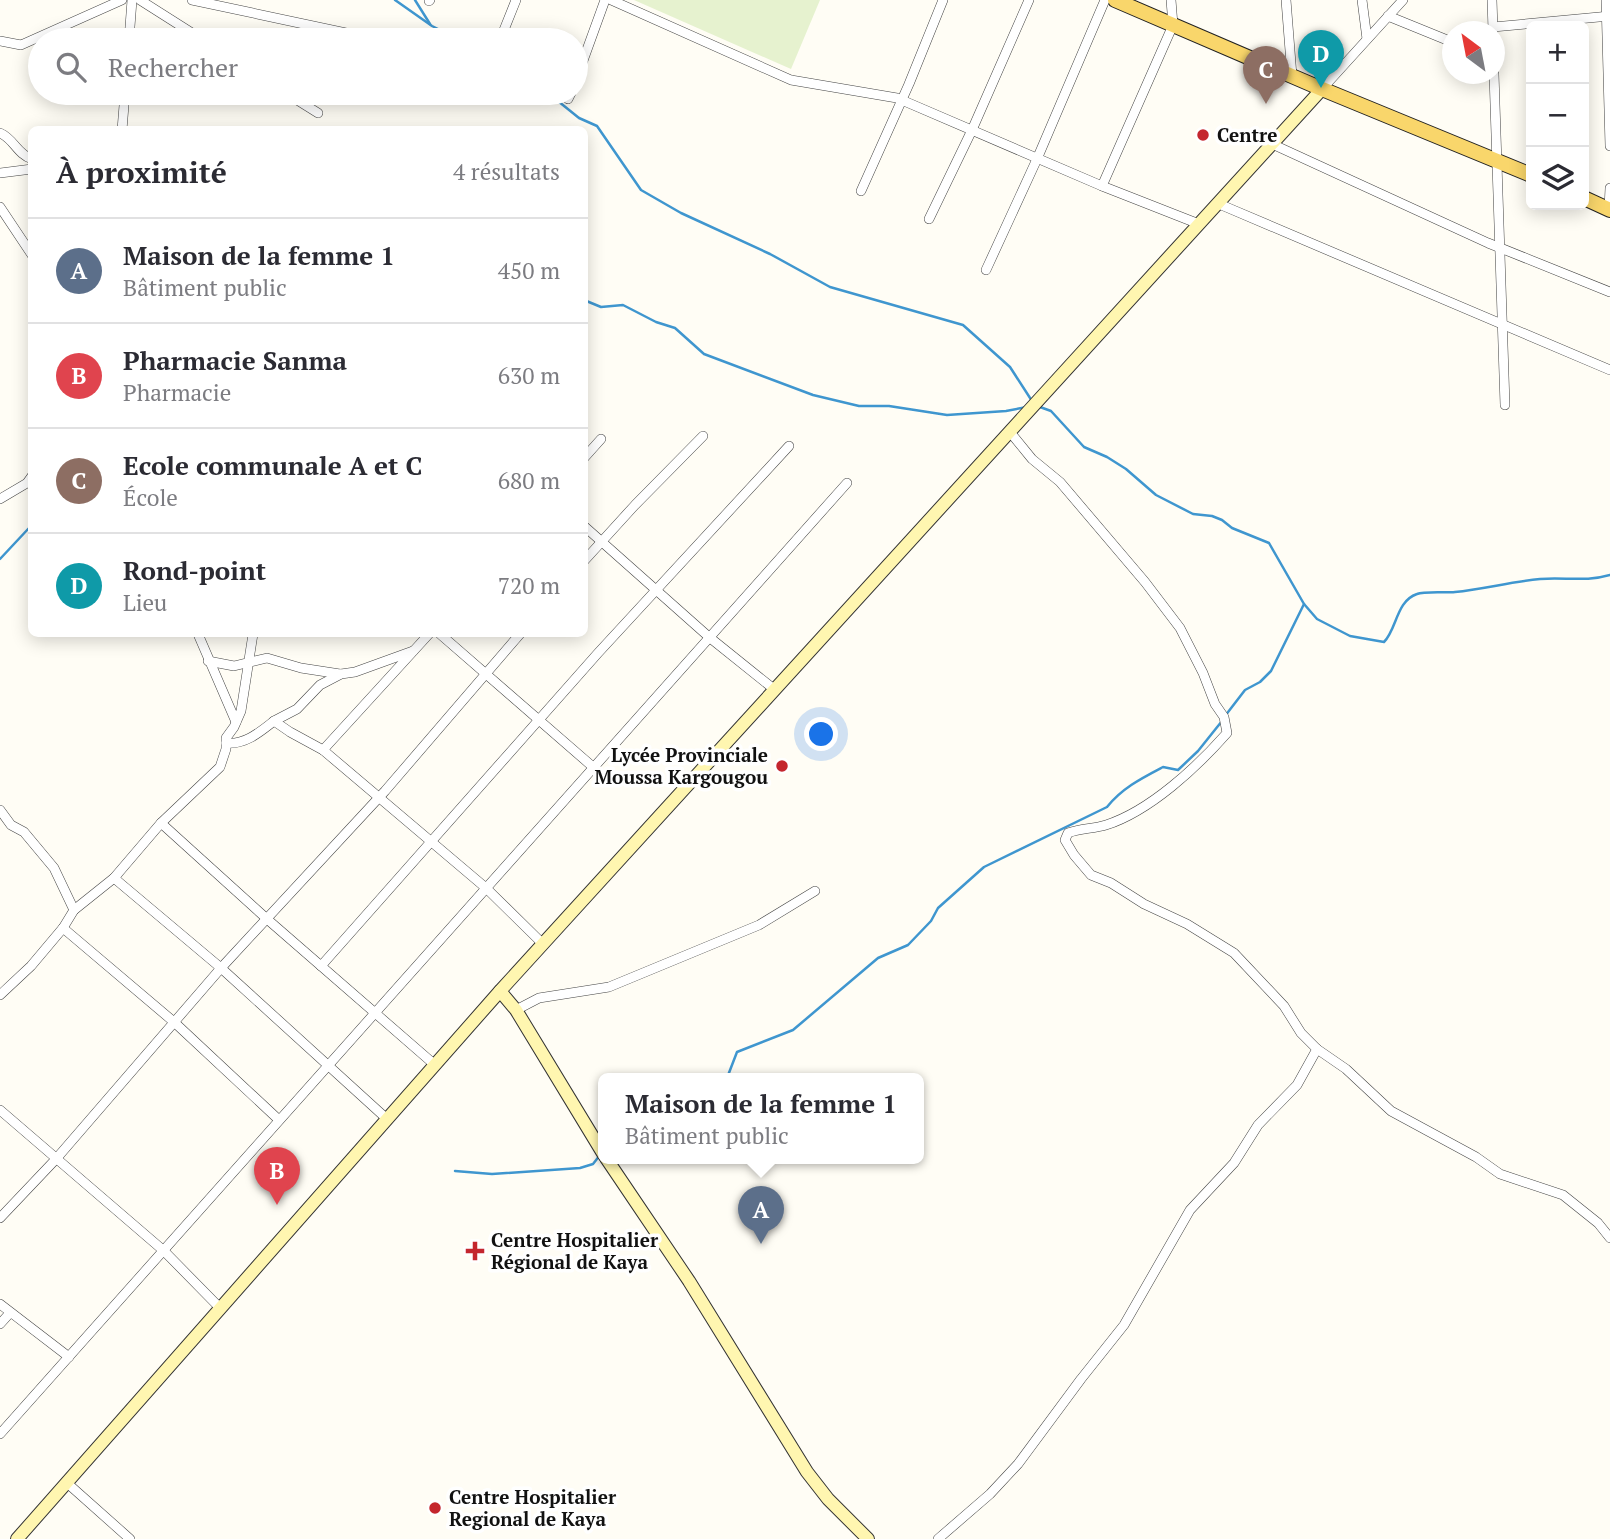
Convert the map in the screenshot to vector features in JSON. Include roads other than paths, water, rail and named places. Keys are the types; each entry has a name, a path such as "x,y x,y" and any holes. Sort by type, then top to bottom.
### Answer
{"main road":[{"path":"1115,0 1526,173"},
{"path":"17,1539 543,944 1322,89"},
{"path":"1589,200 1610,209"},
{"path":"500,992 516,1010 598,1145"},
{"path":"610,1164 689,1281 807,1472 828,1499 868,1539"}],"street":[{"path":"61,28 122,0"},
{"path":"130,28 132,0"},
{"path":"140,0 184,28"},
{"path":"192,0 323,28"},
{"path":"505,28 516,0"},
{"path":"588,47 606,0"},
{"path":"611,0 791,80 902,100 1199,225"},
{"path":"861,191 943,0"},
{"path":"929,219 972,130 1029,0"},
{"path":"986,270 1105,0"},
{"path":"1102,186 1173,25 1171,0"},
{"path":"1286,0 1292,76"},
{"path":"1362,0 1367,39"},
{"path":"1322,89 1403,0"},
{"path":"1492,0 1493,21"},
{"path":"1606,0 1609,15 1610,146"},
{"path":"1505,28 1609,15"},
{"path":"1388,16 1442,38"},
{"path":"0,41 21,46 28,43"},
{"path":"1494,84 1505,405"},
{"path":"122,126 124,105"},
{"path":"305,105 318,113"},
{"path":"0,133 10,137 22,156 28,158"},
{"path":"1272,144 1500,248 1610,292"},
{"path":"0,173 28,170"},
{"path":"1610,188 1610,209"},
{"path":"1219,204 1610,370"},
{"path":"0,207 28,249"},
{"path":"1010,432 1031,459 1060,482 1145,582 1180,628 1224,717 1227,733 1194,768 1135,811 1105,825 1068,833 1065,840 1069,848 1091,875 1187,924 1234,953 1284,1006 1301,1034 1346,1069 1391,1111 1441,1137 1500,1174 1563,1195 1598,1223 1610,1238"},
{"path":"588,557 703,436"},
{"path":"588,454 601,439"},
{"path":"321,966 656,590 789,446"},
{"path":"0,499 28,482"},
{"path":"0,1434 847,484"},
{"path":"588,530 709,638 775,690"},
{"path":"199,637 236,722"},
{"path":"0,995 31,966 63,928 74,910 114,878 161,823 220,767 226,738 241,711 253,637"},
{"path":"323,750 426,637"},
{"path":"443,637 593,767"},
{"path":"0,1218 56,1158 221,968 379,797 517,637"},
{"path":"208,661 234,666 267,658 301,668 341,674 355,672 412,651"},
{"path":"226,743 236,744 255,735 297,709 320,685 341,674"},
{"path":"274,721 323,750 486,888 543,944"},
{"path":"2,816 24,832 54,868 74,910"},
{"path":"161,823 435,1065"},
{"path":"114,878 221,968 387,1119"},
{"path":"516,1010 539,998 609,987 758,925 815,891"},
{"path":"63,928 174,1022 279,1120"},
{"path":"938,1539 990,1494 1018,1464 1124,1325 1189,1210 1234,1163 1258,1125 1297,1085 1317,1049"},
{"path":"0,1110 164,1251 220,1308"},
{"path":"0,1304 9,1314 69,1357"},
{"path":"0,1324 9,1314"},
{"path":"66,1482 130,1539"}],"waterway":[{"path":"395,0 436,28"},
{"path":"415,0 430,24"},
{"path":"563,105 579,118 597,126 641,190 681,213 770,254 830,287 963,325 1010,367 1032,401"},
{"path":"588,302 601,307 623,305 656,322 675,328 704,354 813,395 859,406 889,406 947,415 1027,407"},
{"path":"1040,407 1051,411 1084,447 1126,469 1156,495 1193,514 1212,516 1232,528 1269,543 1304,604 1317,619 1350,636 1384,642 1405,603 1420,593 1455,592 1540,579 1584,579 1610,575"},
{"path":"0,559 28,529"},
{"path":"1225,716 1245,690 1260,682 1271,671 1304,604"},
{"path":"729,1073 737,1052 793,1030 878,958 908,945 931,921 938,908 984,867 1107,807 1126,789 1163,767 1178,770 1198,751 1222,721"},
{"path":"455,1171 492,1174 580,1168 593,1164 598,1158"}],"place":[{"name":"Rond-point","path":"1321,88"},
{"name":"Ecole communale A et C","path":"1266,104"},
{"name":"Centre","path":"1203,135"},
{"name":"Lycée Provinciale Moussa Kargougou","path":"782,766"},
{"name":"Pharmacie Sanma","path":"277,1205"},
{"name":"Maison de la femme 1","path":"761,1244"},
{"name":"Centre Hospitalier Régional de Kaya","path":"475,1251"},
{"name":"Centre Hospitalier Regional de Kaya","path":"435,1508"}]}
